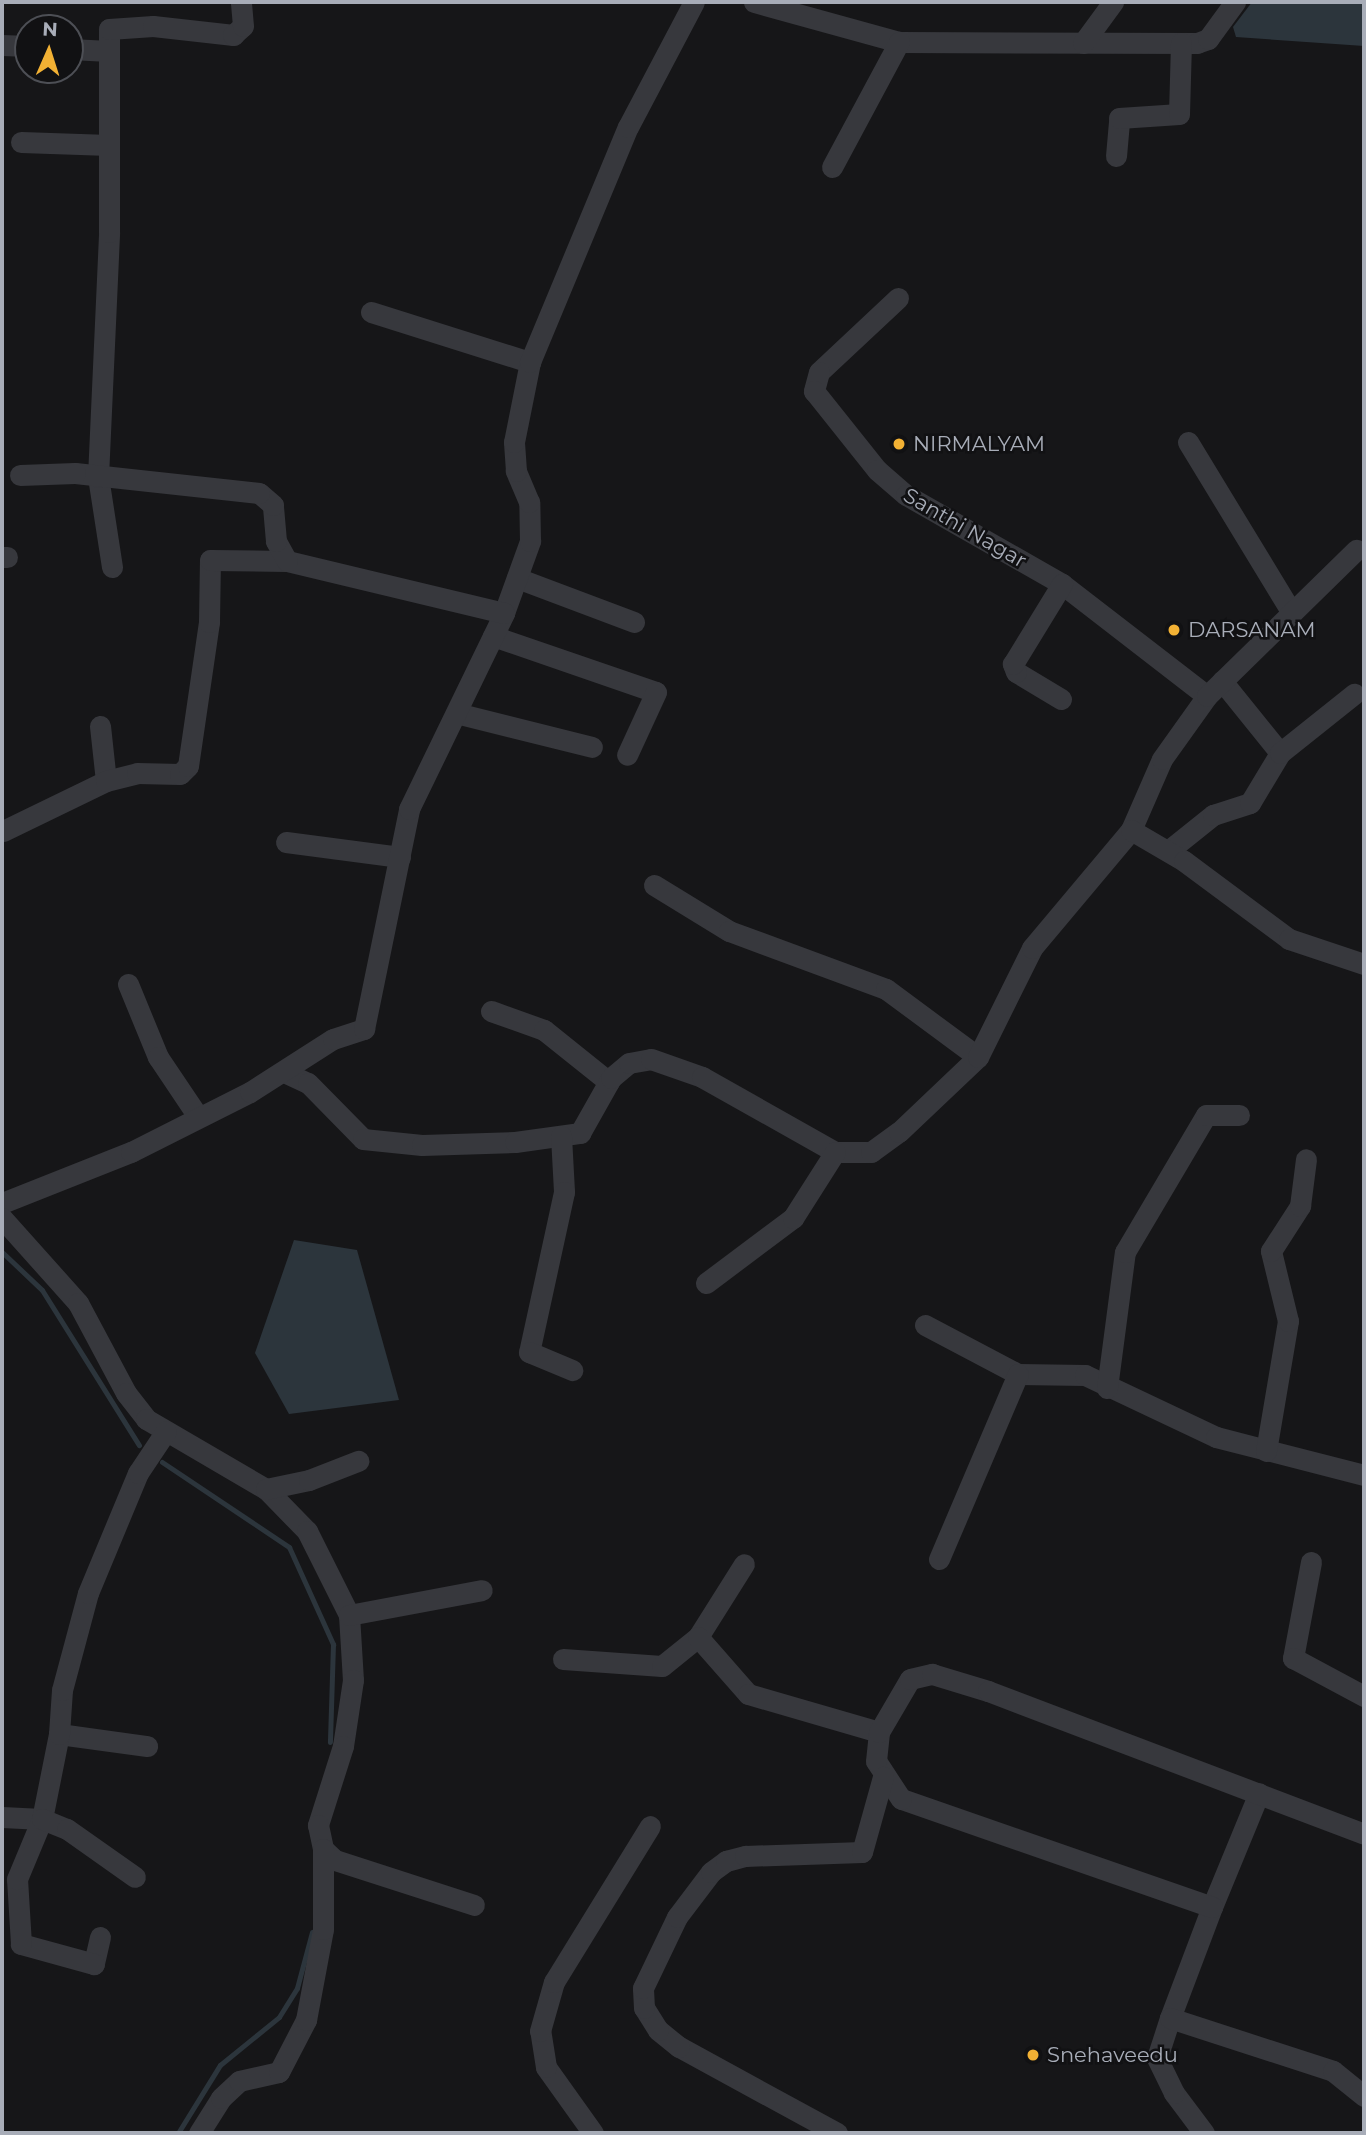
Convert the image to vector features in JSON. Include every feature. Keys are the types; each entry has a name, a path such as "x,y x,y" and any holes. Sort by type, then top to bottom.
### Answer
{"street":[{"path":"112,567 98,477 109,145 109,29 153,26 233,35 243,26 241,2"},
{"path":"2,1203 131,1152 197,1115 284,1072 333,1039 364,1030 409,809 504,612 530,541 529,502 516,471 514,442 530,362 628,127 694,2"},
{"path":"754,2 899,42 1083,43 1181,43 1208,39 1235,2"},
{"path":"1083,43 1113,2"},
{"path":"832,167 899,42"},
{"path":"1116,156 1119,118 1179,114 1181,43"},
{"path":"84,50 109,51"},
{"path":"21,142 109,145"},
{"name":"Santhi Nagar","path":"898,298 819,372 814,391 877,470 905,495 1062,584 1215,688 1280,753"},
{"path":"371,313 530,362"},
{"path":"1188,442 1292,613"},
{"path":"20,475 38,472 259,493 273,505 276,541 287,561"},
{"path":"284,1072 307,1083 363,1139 422,1145 561,1136 584,1130 609,1082 629,1063 651,1059 702,1077 835,1152 860,1154 880,1147 978,1057 1032,948 1131,830 1162,759 1215,688 1356,550"},
{"path":"3,831 106,780 137,773 180,774 188,766 209,622 210,560 287,561 504,612"},
{"path":"517,578 634,622"},
{"path":"1061,699 1016,672 1013,664 1062,584"},
{"path":"493,636 656,692 627,755"},
{"path":"1168,851 1213,815 1250,803 1280,753 1354,694"},
{"path":"456,713 592,747"},
{"path":"100,726 106,780"},
{"path":"1131,830 1168,851 1289,939 1364,964"},
{"path":"286,842 400,858"},
{"path":"654,885 729,930 886,989 978,1057"},
{"path":"128,984 158,1057 197,1115"},
{"path":"491,1011 544,1030 609,1082"},
{"path":"1107,1388 1125,1252 1206,1115 1239,1115"},
{"path":"561,1136 564,1192 529,1352 572,1370"},
{"path":"706,1283 793,1218 835,1152"},
{"path":"1266,1451 1288,1321 1271,1251 1300,1206 1306,1159"},
{"path":"2,1218 78,1303 127,1393 146,1419 266,1489 307,1531 349,1615 349,1714 318,1825 323,1849 323,1928 306,2020 279,2072 239,2081 202,2132"},
{"path":"925,1325 1018,1374 1085,1375 1107,1388 1216,1437 1364,1475"},
{"path":"939,1559 1018,1374"},
{"path":"100,1937 94,1964 21,1944 17,1879 42,1819 60,1734 62,1690 88,1593 138,1473 166,1432"},
{"path":"266,1489 309,1480 358,1461"},
{"path":"1311,1562 1293,1658 1364,1696"},
{"path":"563,1659 662,1666 698,1637 744,1564"},
{"path":"349,1615 482,1590"},
{"path":"698,1637 748,1694 879,1732"},
{"path":"1212,1907 901,1799 883,1777 876,1761 879,1732 904,1685 918,1675 932,1674 988,1691 1364,1835"},
{"path":"60,1734 147,1746"},
{"path":"838,2133 679,2047 651,2019 645,2008 643,1988 677,1917 711,1872 726,1861 745,1856 862,1852 883,1777"},
{"path":"1204,2133 1174,2093 1157,2058 1212,1907 1259,1793"},
{"path":"2,1817 42,1819 68,1829 135,1877"},
{"path":"593,2133 546,2067 540,2031 554,1982 650,1826"},
{"path":"323,1849 335,1860 474,1905"},
{"path":"1170,2018 1333,2071 1364,2095"}],"shaded area":[{"path":"1252,2 1364,2 1364,46 1236,37 1233,27"},
{"path":"294,1240 357,1250 399,1400 289,1414 255,1353"}],"waterway":[{"path":"2,1252 42,1290 139,1445"},
{"path":"162,1462 289,1547 333,1644 330,1742"},
{"path":"178,2133 220,2065 279,2017 297,1988 312,1932"}],"place":[{"name":"NIRMALYAM","path":"899,444"},
{"name":"DARSANAM","path":"1174,630"},
{"name":"Snehaveedu","path":"1033,2055"}]}
